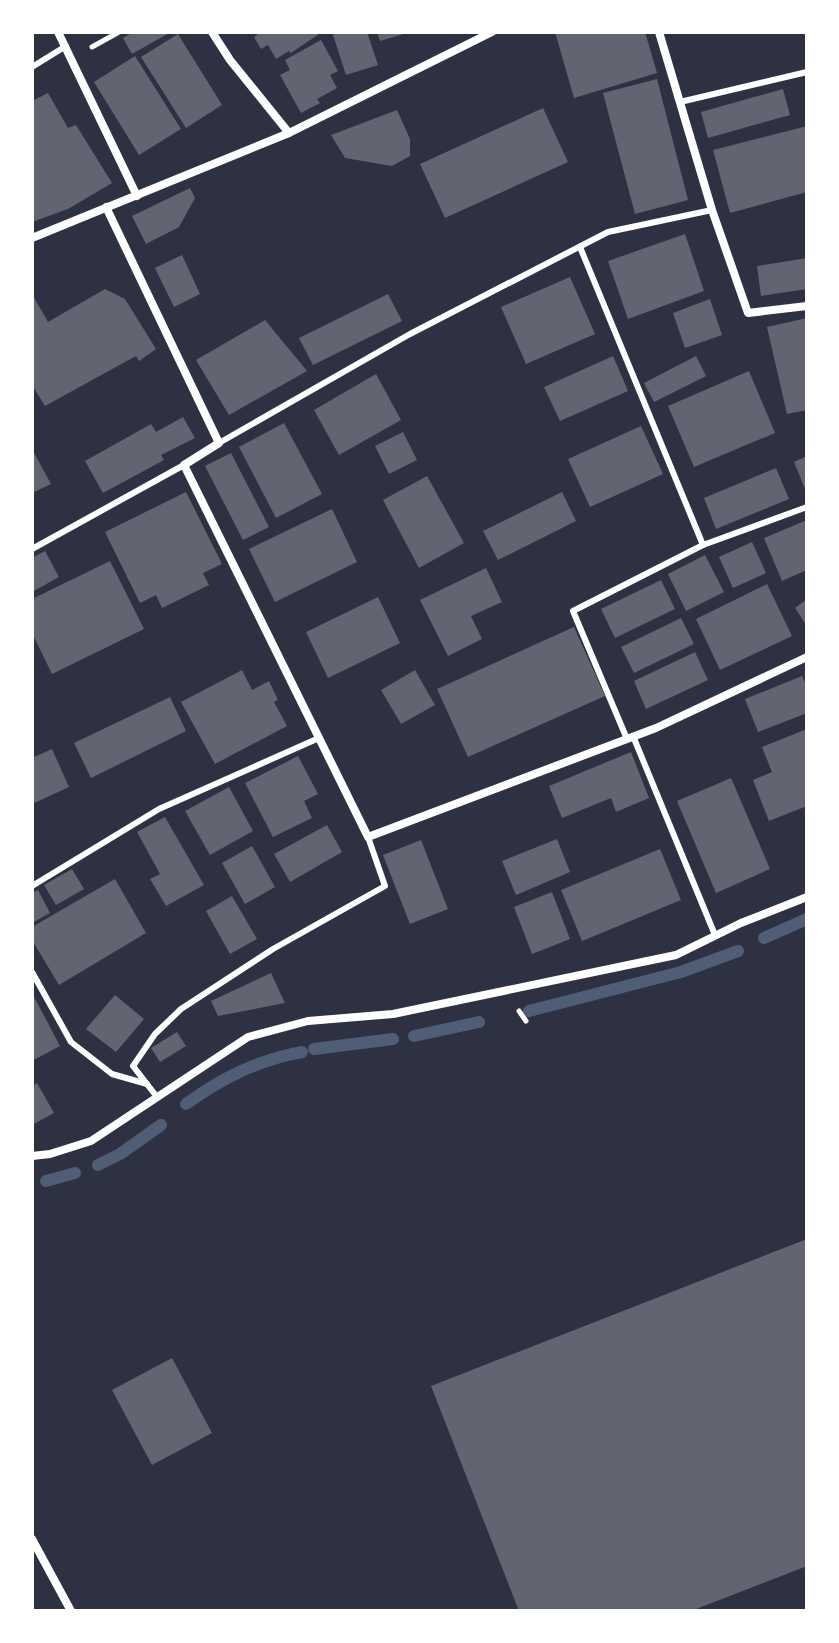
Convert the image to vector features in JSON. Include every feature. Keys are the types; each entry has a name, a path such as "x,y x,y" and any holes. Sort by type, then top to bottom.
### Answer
{"street":[{"path":"58,32 137,196"},
{"path":"32,238 289,133 492,32"},
{"path":"659,32 712,210 748,313 807,306"},
{"path":"214,33 230,60 289,133"},
{"path":"106,207 219,443 184,465 368,837 656,728 807,657"},
{"path":"32,1156 50,1154 91,1141 248,1037 308,1021 393,1014 676,955 715,935 807,897"},
{"path":"32,1539 71,1611"}],"lane":[{"path":"32,67 66,46"},
{"path":"680,102 807,72"},
{"path":"219,443 410,334 608,232 712,210"},
{"path":"580,247 703,545"},
{"path":"32,549 184,465"},
{"path":"715,935 573,611 703,545 807,507"},
{"path":"32,886 159,809 319,738"},
{"path":"157,1097 133,1066 155,1034 181,1009 273,949 385,886 368,837"},
{"path":"32,972 71,1042 112,1074 148,1084"}],"building":[{"path":"133,32 171,32 132,54 123,38"},
{"path":"256,32 322,32 291,53 289,51 276,59 268,45 261,49 254,37"},
{"path":"332,32 367,32 378,65 346,75"},
{"path":"377,32 407,32 407,33 380,41"},
{"path":"555,32 645,32 657,73 574,98"},
{"path":"178,34 222,105 186,128 141,57"},
{"path":"321,40 338,71 330,75 337,88 317,99 320,103 301,113 280,75 290,70 285,60"},
{"path":"135,56 181,129 139,155 94,82"},
{"path":"657,79 688,200 635,214 603,93"},
{"path":"783,89 790,115 708,138 701,112"},
{"path":"48,93 68,128 76,125 112,183 68,209 32,222 32,101"},
{"path":"543,108 568,162 445,218 420,164"},
{"path":"397,110 410,139 410,156 392,166 345,158 331,135"},
{"path":"807,126 807,192 730,213 713,150"},
{"path":"190,188 195,198 179,227 146,244 132,216"},
{"path":"685,234 704,291 628,319 608,261"},
{"path":"182,255 200,294 174,307 155,268"},
{"path":"807,258 807,289 761,296 757,266"},
{"path":"570,277 595,334 526,364 501,307"},
{"path":"105,289 125,299 156,349 139,361 136,356 45,406 32,385 32,294 48,322"},
{"path":"388,294 402,321 313,365 299,338"},
{"path":"710,299 722,335 685,348 673,313"},
{"path":"807,318 807,410 787,414 767,327"},
{"path":"265,320 307,371 229,415 196,360"},
{"path":"613,356 628,391 560,421 544,387"},
{"path":"696,356 706,376 654,402 644,383"},
{"path":"749,371 775,433 694,467 668,406"},
{"path":"376,374 401,420 339,455 314,410"},
{"path":"183,417 195,438 161,455 164,460 103,493 85,461 151,424 156,432"},
{"path":"284,423 322,494 276,518 239,447"},
{"path":"641,426 663,474 590,507 568,459"},
{"path":"403,432 417,460 389,474 375,446"},
{"path":"32,449 51,484 32,493"},
{"path":"231,453 269,527 243,540 205,466"},
{"path":"807,456 807,494 794,462"},
{"path":"776,468 789,499 716,529 704,498"},
{"path":"427,476 464,543 419,568 383,500"},
{"path":"186,492 222,564 203,573 209,585 162,608 156,595 140,603 105,532"},
{"path":"562,492 576,521 498,560 483,531"},
{"path":"332,509 357,562 275,602 249,549"},
{"path":"807,520 807,570 782,581 764,538"},
{"path":"752,542 766,573 733,588 719,557"},
{"path":"45,551 59,577 32,592 32,558"},
{"path":"705,555 724,592 686,611 668,574"},
{"path":"110,561 144,629 52,674 32,633 32,599"},
{"path":"486,568 502,602 471,616 482,639 448,656 420,600"},
{"path":"661,580 675,609 615,638 601,609"},
{"path":"767,584 792,636 720,670 696,619"},
{"path":"378,597 400,643 328,678 306,632"},
{"path":"807,599 807,626 795,608"},
{"path":"681,618 694,644 634,673 621,647"},
{"path":"574,627 605,696 468,757 437,689"},
{"path":"695,652 708,680 646,709 634,681"},
{"path":"242,670 252,690 269,681 278,700 274,702 287,726 215,764 181,702"},
{"path":"415,670 435,705 401,724 381,690"},
{"path":"802,676 807,687 807,713 758,732 745,699"},
{"path":"170,697 186,731 91,778 74,743"},
{"path":"807,729 807,806 769,821 753,780 772,772 762,747"},
{"path":"52,749 69,787 32,804 32,758"},
{"path":"631,752 649,798 616,812 611,798 562,818 549,786"},
{"path":"298,756 318,794 304,801 312,818 273,837 245,783"},
{"path":"731,778 770,869 716,893 677,801"},
{"path":"229,787 253,831 210,855 185,811"},
{"path":"165,817 204,885 166,906 150,879 160,874 137,832"},
{"path":"327,825 342,852 290,882 274,854"},
{"path":"557,839 570,872 516,895 502,861"},
{"path":"421,840 448,909 410,924 383,855"},
{"path":"252,846 275,887 245,904 222,863"},
{"path":"660,849 681,900 582,941 561,890"},
{"path":"72,869 84,889 56,905 44,885"},
{"path":"115,879 146,933 59,985 32,940 32,927"},
{"path":"38,890 50,913 32,923 32,893"},
{"path":"552,892 570,939 532,954 514,907"},
{"path":"232,896 257,939 230,954 206,911"},
{"path":"271,973 285,1003 218,1016 211,1001"},
{"path":"32,993 60,1046 32,1061"},
{"path":"115,995 144,1019 116,1052 86,1029"},
{"path":"177,1032 186,1046 160,1062 151,1048"},
{"path":"37,1083 54,1113 34,1124 32,1086"},
{"path":"807,1239 807,1566 691,1611 519,1611 431,1386"},
{"path":"172,1358 212,1433 152,1465 112,1390"}],"waterway":[{"path":"764,938 807,919"},
{"path":"529,1011 681,972 738,951"},
{"path":"414,1036 479,1022"},
{"path":"314,1049 393,1039"},
{"path":"186,1104 241,1071 302,1052"},
{"path":"98,1165 120,1154 161,1125"},
{"path":"46,1181 75,1173"}]}
